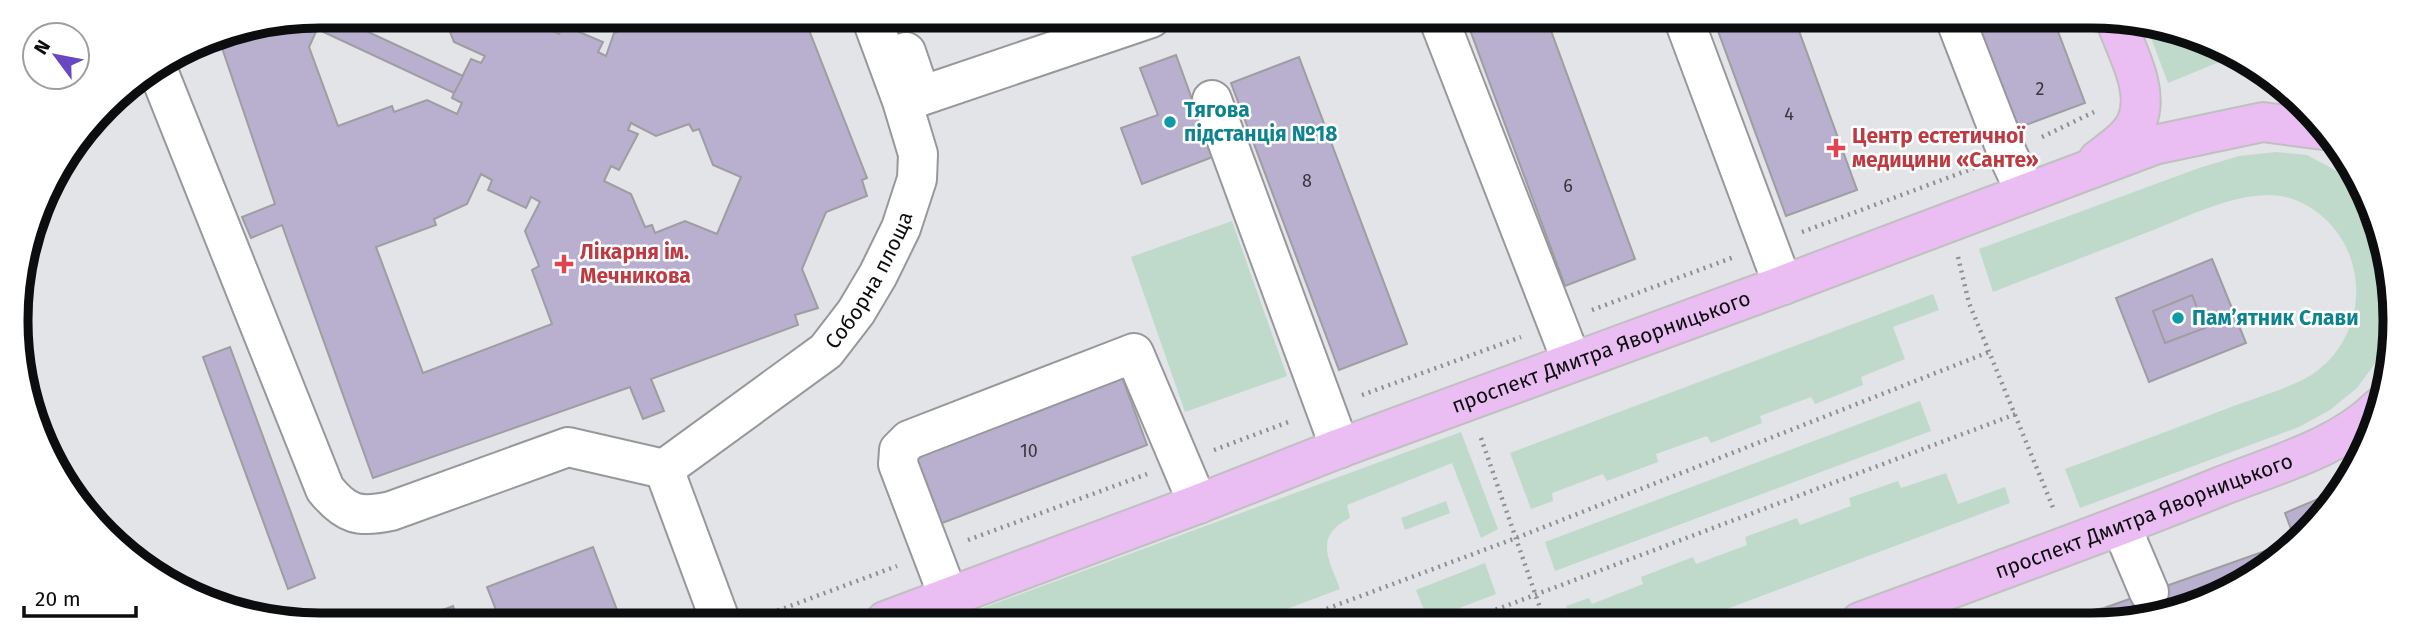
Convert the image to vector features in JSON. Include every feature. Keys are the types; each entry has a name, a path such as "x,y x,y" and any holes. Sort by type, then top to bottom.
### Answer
{"main road":[{"path":"2089,167 2123,140 2137,121 2140,99 2136,75 2119,30"},
{"name":"проспект Дмитра Яворницького","path":"907,613 1340,448 1783,285 2089,167 2154,145 2263,122 2311,129"},
{"name":"проспект Дмитра Яворницького","path":"1885,613 2122,526 2330,443 2365,422"}],"street":[{"name":"Соборна площа","path":"664,469 826,351 856,312 901,228 917,179 918,154 875,28"},
{"path":"897,28 921,96 1122,28"},
{"path":"1442,28 1572,362"},
{"path":"1687,28 1783,285"},
{"path":"1959,28 2008,155 2026,193"},
{"path":"160,76 325,489 337,504 353,514 372,515 391,511 568,447 664,469 717,613"},
{"path":"1212,100 1340,448"},
{"path":"949,598 898,464 899,450 909,440 1134,352 1198,504"},
{"path":"2122,526 2149,592"}],"path":[{"path":"769,613 2008,155 2104,108"},
{"path":"1956,248 1969,303 2058,521"},
{"path":"1315,613 1516,538 1989,352"},
{"path":"1468,401 1542,613"},
{"path":"1487,613 2016,414"}],"green space":[{"path":"2150,34 2185,44 2224,60 2168,83"},
{"path":"2276,152 2307,155 2345,175 2361,209 2377,263 2383,320 2380,356 2357,388 2330,410 2299,427 2080,508 2065,469 2290,385 2317,371 2331,359 2349,328 2354,312 2355,276 2351,259 2338,233 2312,208 2290,198 2267,195 2210,207 1993,292 1979,249 2199,168 2239,156"},
{"path":"1232,221 1287,376 1185,412 1131,257"},
{"path":"1933,294 1939,310 1893,327 1905,359 1861,377 1863,385 1815,404 1811,397 1760,416 1762,423 1711,443 1707,436 1656,454 1658,462 1607,481 1603,474 1552,493 1553,501 1531,509 1510,453"},
{"path":"1920,401 1931,431 1555,571 1545,542"},
{"path":"1461,432 1498,529 1481,538 1452,463 1347,505 1350,518 1331,532 1327,549 1340,589 1276,613 969,613"},
{"path":"1946,473 1958,504 2005,487 2010,503 1716,613 1569,613 1566,606 1589,598 1592,604 1643,584 1641,577 1693,557 1696,564 1747,545 1745,537 1797,518 1800,525 1851,506 1849,498 1898,481 1901,488"},
{"path":"1446,501 1450,513 1405,530 1401,518"},
{"path":"1485,563 1496,594 1446,613 1425,613 1416,590"}],"building":[{"path":"318,28 309,47 338,126 392,106 394,112 427,100 457,114 462,103 452,98 454,93 471,59 481,63 485,56 454,42 449,28 546,28 559,34 562,28 570,28 603,42 598,52 606,56 614,33 628,28 814,28 809,30 867,178 862,180 867,196 826,212 802,269 818,308 795,315 798,325 651,379 664,411 643,419 630,387 373,478 282,225 251,238 242,217 275,204 221,46 263,34","holes":["631,123 656,136 689,124 693,131 699,129 713,165 741,177 717,234 685,221 655,233 652,225 645,227 631,194 604,181 611,166 619,170 638,134 628,130","481,174 492,180 488,190 526,208 531,197 540,202 525,231 539,266 532,270 552,324 423,373 376,247 436,225 434,219 467,204"]},
{"path":"360,28 463,76 454,93 317,29"},
{"path":"1469,28 1550,28 1635,259 1565,286"},
{"path":"1717,28 1798,28 1857,190 1786,216"},
{"path":"1977,28 2057,28 2085,103 2015,129"},
{"name":"Тягова пiдстанцiя №18","path":"1176,55 1213,157 1142,184 1121,128 1158,115 1140,68"},
{"path":"1299,57 1407,344 1339,370 1231,83"},
{"path":"2212,259 2246,343 2149,382 2116,298"},
{"path":"2192,295 2205,328 2165,343 2153,311"},
{"path":"230,347 315,578 288,589 203,357"},
{"path":"1122,377 1147,445 937,525 911,458"},
{"path":"2325,496 2289,535 2291,529 2285,513"},
{"path":"593,547 618,613 497,613 487,587"},
{"path":"2275,548 2237,574 2202,591 2148,607 2129,610 2104,608"},
{"path":"453,606 456,613 434,613"},
{"path":"2104,608 2129,610 2110,612 2077,613"}],"place":[{"name":"Тягова пiдстанцiя №18","path":"1170,122"},
{"name":"Центр естетичної медицини «Санте»","path":"1836,148"},
{"name":"Лікарня ім. Мечникова","path":"564,264"},
{"name":"Пам’ятник Слави","path":"2178,318"}]}
